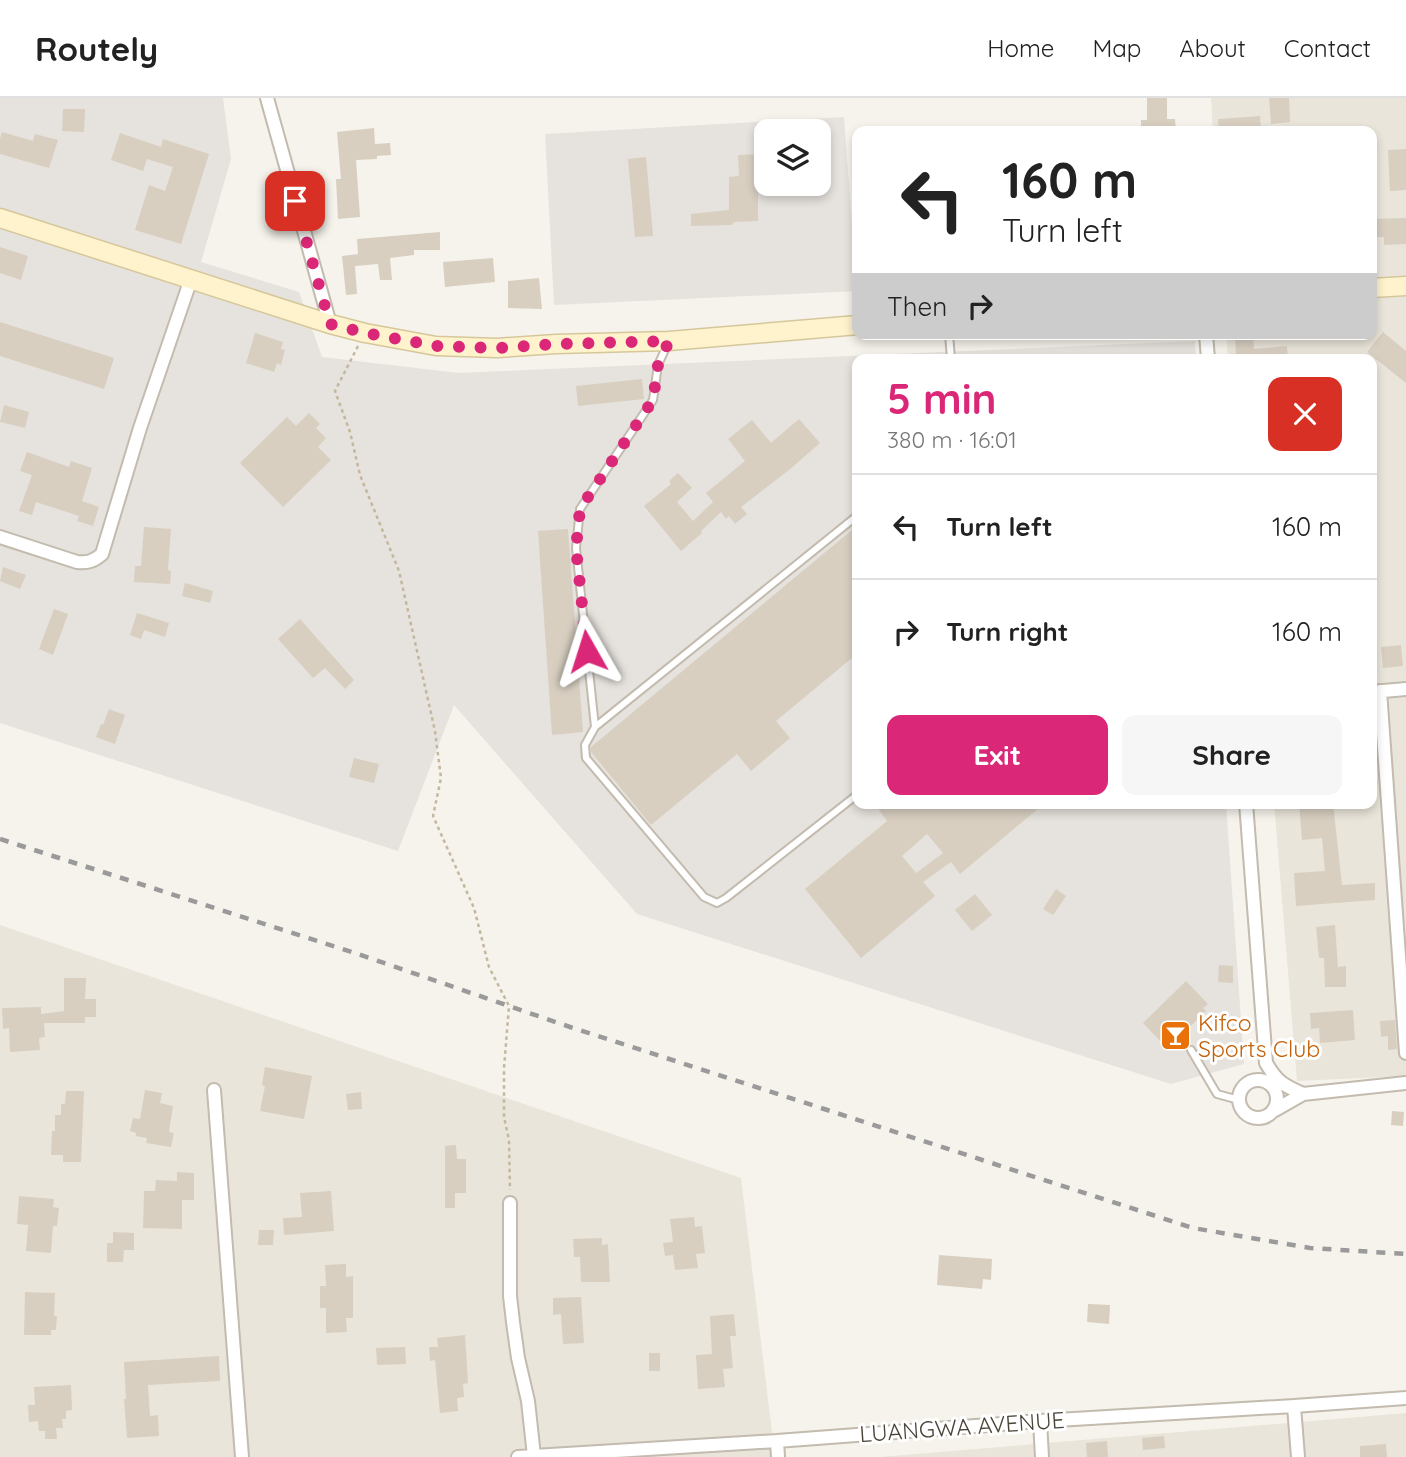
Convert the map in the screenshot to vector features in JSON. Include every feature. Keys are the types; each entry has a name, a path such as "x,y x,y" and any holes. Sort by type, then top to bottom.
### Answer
{"main road":[{"path":"0,218 330,324 436,346 498,348 669,341 852,326"},
{"path":"1377,288 1406,286"}],"street":[{"path":"267,98 330,324"},
{"path":"0,537 77,562 87,563 102,554 140,428 191,279"},
{"path":"1377,692 1406,689"},
{"path":"1377,704 1406,1053"},
{"path":"1246,809 1266,1063 1275,1078 1287,1087"},
{"path":"1258,1081 1266,1063"},
{"path":"1258,1081 1274,1088 1277,1093 1278,1105 1275,1110"},
{"path":"1303,1094 1287,1087 1258,1081 1242,1088 1239,1100 1243,1112 1254,1118 1266,1117 1303,1094 1406,1083"},
{"path":"214,1090 242,1457"},
{"path":"510,1203 510,1296 518,1358 528,1401 527,1456"},
{"name":"LUANGWA AVENUE","path":"518,1457 1406,1398"},
{"path":"1294,1406 1298,1457"},
{"path":"1040,1421 1042,1457"},
{"path":"776,1441 778,1457"}],"lane":[{"path":"595,727 576,548 580,509 653,400 658,365 669,341"},
{"path":"852,520 595,727 584,745 586,758 704,897 717,902 726,898 852,799"},
{"path":"1191,1051 1217,1094 1239,1100"}],"path":[{"path":"365,333 335,391 350,432 360,475 399,571 435,731 441,778 433,816 474,908 489,967 509,1006 503,1117 509,1140 510,1203"}],"shaded area":[{"path":"0,98 223,98 231,159 201,262 299,292 322,357 459,373 852,356 852,809 1226,809 1244,1064 1171,1084 637,914 454,705 398,851 0,723"},
{"path":"1211,98 1406,98 1406,1076 1297,1081 1274,809 1377,809 1377,354 1228,354 1226,340 1377,340 1377,126 1213,126"},
{"path":"844,117 852,224 852,291 554,305 545,134 754,122 754,196 831,196 831,119 809,119"},
{"path":"1195,341 1196,354 896,354"},
{"path":"0,925 741,1178 775,1457 0,1457"},
{"path":"1406,1413 1406,1457 880,1457"}],"building":[{"path":"1147,98 1167,98 1167,119 1175,119 1176,126 1141,126 1141,120 1147,120"},
{"path":"1269,98 1289,98 1290,122 1271,124"},
{"path":"63,109 85,109 84,132 62,131"},
{"path":"1260,116 1261,126 1219,126 1218,119"},
{"path":"374,128 375,144 390,143 391,155 356,160 360,217 338,219 336,179 341,179 337,132"},
{"path":"2,132 33,141 35,134 58,140 49,168 0,154"},
{"path":"120,133 161,147 163,139 209,154 181,244 135,230 149,185 165,191 173,167 147,159 143,171 111,160"},
{"path":"1406,149 1406,190 1390,191 1388,150"},
{"path":"754,154 754,196 758,196 758,221 691,226 691,214 729,210 729,177 739,176 738,155"},
{"path":"646,157 653,236 635,237 628,159"},
{"path":"1406,218 1406,244 1384,245 1384,237 1377,237 1377,219"},
{"path":"440,232 440,250 414,250 414,255 390,258 392,280 380,280 378,264 355,266 357,294 346,295 342,256 358,254 357,239"},
{"path":"0,247 28,256 21,280 0,273"},
{"path":"493,258 495,282 445,287 443,262"},
{"path":"539,278 542,309 508,308 508,281"},
{"path":"0,322 114,358 104,389 0,356"},
{"path":"1383,332 1406,351 1406,383 1377,360 1377,354 1367,352"},
{"path":"255,333 283,342 281,349 285,350 281,365 277,363 274,372 246,363"},
{"path":"1235,340 1253,340 1254,349 1287,346 1288,354 1236,354"},
{"path":"642,379 644,399 578,406 576,386"},
{"path":"4,405 29,412 25,428 0,422"},
{"path":"309,413 320,424 316,428 326,438 318,447 331,460 283,507 240,463 287,417 296,426"},
{"path":"799,419 820,443 741,507 747,514 735,524 729,516 726,519 721,512 681,551 644,506 671,484 669,481 678,473 692,488 677,502 693,521 713,502 706,493 745,461 728,439 752,420 771,443"},
{"path":"27,452 69,467 71,461 92,468 82,501 99,507 93,526 77,521 79,516 36,502 32,515 19,511 32,475 20,471"},
{"path":"144,527 171,529 168,570 171,571 170,584 134,582 135,566 141,566"},
{"path":"568,529 583,732 552,735 538,531"},
{"path":"852,530 852,658 776,721 790,738 751,771 737,754 651,825 591,752 591,747"},
{"path":"3,567 26,575 20,589 0,581"},
{"path":"185,583 213,591 210,603 182,596"},
{"path":"54,609 68,614 53,655 39,649"},
{"path":"137,613 169,623 165,637 144,630 141,639 130,635"},
{"path":"300,619 354,680 345,689 325,668 313,678 278,639"},
{"path":"1401,645 1403,666 1383,668 1381,647"},
{"path":"109,709 125,715 115,744 96,737"},
{"path":"354,758 379,764 374,783 349,777"},
{"path":"878,809 1038,809 960,874 951,862 923,882 935,896 861,958 805,889 887,821","holes":["927,834 943,853 916,873 902,856"]},
{"path":"1299,809 1334,809 1342,885 1375,883 1375,900 1296,906 1294,873 1325,871 1322,838 1302,840"},
{"path":"1056,889 1066,896 1053,915 1043,909"},
{"path":"975,894 992,915 972,931 955,910"},
{"path":"1335,925 1338,967 1346,966 1346,987 1325,987 1324,958 1319,958 1316,927"},
{"path":"1219,965 1233,966 1233,983 1218,982"},
{"path":"64,978 86,978 85,999 96,999 96,1017 85,1017 85,1023 44,1023 45,1037 39,1038 40,1050 10,1052 9,1028 3,1029 2,1008 41,1007 41,1014 64,1011"},
{"path":"1186,981 1208,1004 1203,1008 1206,1011 1175,1041 1172,1038 1164,1045 1143,1023"},
{"path":"1353,1010 1355,1040 1320,1043 1319,1028 1311,1029 1310,1013"},
{"path":"1395,1020 1397,1049 1388,1050 1388,1036 1381,1037 1380,1021"},
{"path":"265,1067 312,1076 304,1119 260,1111 265,1086 262,1085"},
{"path":"145,1090 162,1093 160,1103 173,1106 169,1132 174,1133 171,1147 146,1143 147,1138 136,1136 136,1133 130,1131 133,1118 140,1119"},
{"path":"66,1091 84,1091 81,1162 63,1162 63,1155 51,1155 55,1115 61,1115 61,1104 65,1104"},
{"path":"361,1092 362,1109 348,1110 346,1094"},
{"path":"1392,1111 1404,1112 1403,1126 1391,1125"},
{"path":"456,1145 457,1159 466,1159 466,1193 455,1193 455,1208 445,1208 445,1146"},
{"path":"177,1172 194,1173 194,1200 182,1200 182,1229 143,1228 144,1191 155,1191 156,1180 177,1181"},
{"path":"331,1191 334,1231 284,1235 283,1218 302,1217 300,1193"},
{"path":"19,1196 54,1199 53,1207 59,1208 57,1226 53,1226 51,1253 26,1251 28,1225 17,1224"},
{"path":"694,1217 695,1227 702,1226 705,1253 696,1254 698,1268 675,1270 673,1255 665,1256 663,1243 673,1242 670,1219"},
{"path":"259,1230 274,1230 273,1245 258,1245"},
{"path":"113,1232 134,1233 134,1250 124,1250 123,1262 107,1262 107,1243 113,1243"},
{"path":"602,1238 602,1245 608,1244 610,1282 581,1282 580,1257 574,1257 573,1239"},
{"path":"939,1255 992,1259 991,1280 983,1279 982,1289 937,1285"},
{"path":"346,1264 346,1277 353,1276 353,1318 346,1318 347,1332 326,1333 326,1308 320,1308 320,1286 326,1286 325,1265"},
{"path":"25,1292 55,1293 56,1330 51,1330 51,1335 24,1335"},
{"path":"581,1297 584,1343 563,1344 561,1314 553,1315 553,1298"},
{"path":"1088,1304 1110,1305 1109,1324 1087,1322"},
{"path":"734,1314 736,1336 730,1336 733,1368 723,1369 725,1387 698,1389 696,1355 712,1354 710,1316"},
{"path":"465,1335 468,1383 463,1384 464,1397 457,1398 458,1411 440,1413 435,1360 430,1361 429,1347 438,1347 437,1338"},
{"path":"405,1347 406,1364 377,1365 376,1348"},
{"path":"649,1353 660,1353 660,1371 649,1371"},
{"path":"219,1356 220,1381 148,1385 150,1416 158,1415 159,1436 127,1438 124,1362"},
{"path":"71,1385 72,1410 66,1411 66,1419 62,1419 63,1428 56,1428 57,1439 45,1439 45,1431 39,1431 38,1421 29,1422 28,1405 35,1405 34,1387"},
{"path":"1164,1436 1165,1448 1143,1450 1142,1438"},
{"path":"1107,1441 1108,1457 1087,1457 1086,1443"},
{"path":"1386,1444 1387,1457 1360,1457 1360,1446"}],"railway":[{"path":"0,839 1193,1228 1310,1248 1406,1254"}],"place":[{"name":"Kifco Sports Club","path":"1175,1036"}],"route":[{"path":"295,201 330,324 436,346 498,348 669,341 658,365 653,400 580,509 576,548 587,651"}]}
